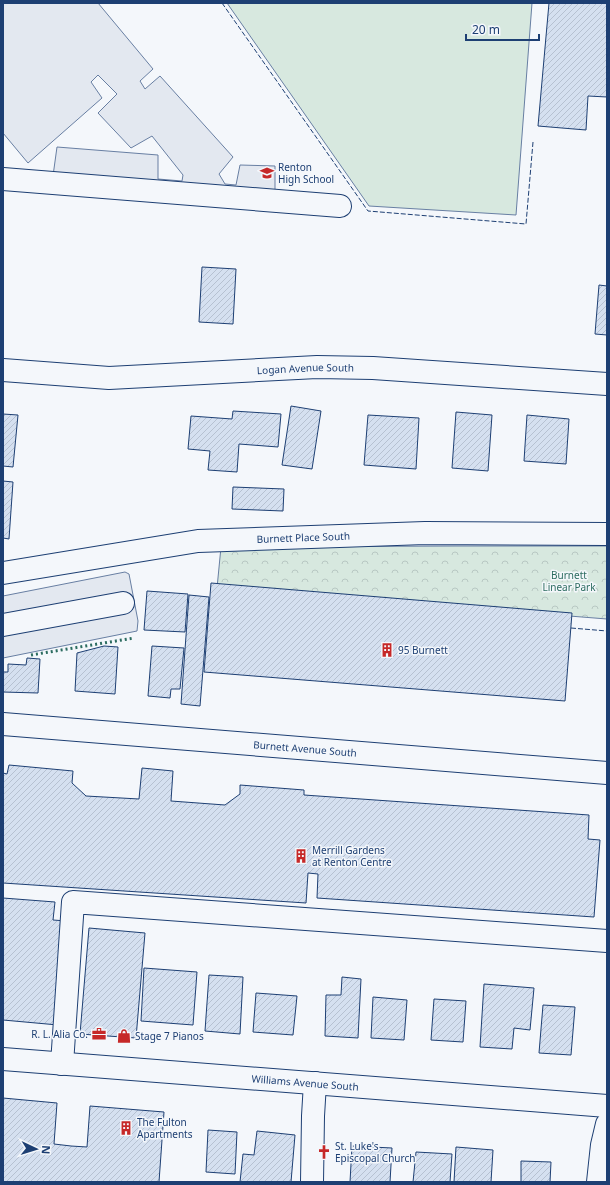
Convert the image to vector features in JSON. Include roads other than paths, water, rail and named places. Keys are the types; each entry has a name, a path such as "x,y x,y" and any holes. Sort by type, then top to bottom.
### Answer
{"street":[{"path":"3,179 340,206"},
{"name":"Logan Avenue South","path":"3,370 109,378 317,367 373,368 607,384"},
{"name":"Burnett Place South","path":"3,573 198,541 426,533 607,534"},
{"path":"3,625 122,603"},
{"name":"Burnett Avenue South","path":"3,724 607,773"},
{"path":"62,1064 73,902 607,940"},
{"name":"Williams Avenue South","path":"3,1059 607,1106"},
{"path":"312,1182 315,1083"},
{"path":"598,1182 602,1145 607,1124"}],"place":[{"name":"Renton High School","path":"267,173"},
{"name":"95 Burnett","path":"387,650"},
{"name":"Merrill Gardens at Renton Centre","path":"301,856"},
{"name":"R. L. Alia Co.","path":"99,1034"},
{"name":"Stage 7 Pianos","path":"124,1036"},
{"name":"The Fulton Apartments","path":"126,1128"},
{"name":"St. Luke's Episcopal Church","path":"324,1152"}],"park label":[{"name":"Burnett Linear Park","path":"569,580"}]}
